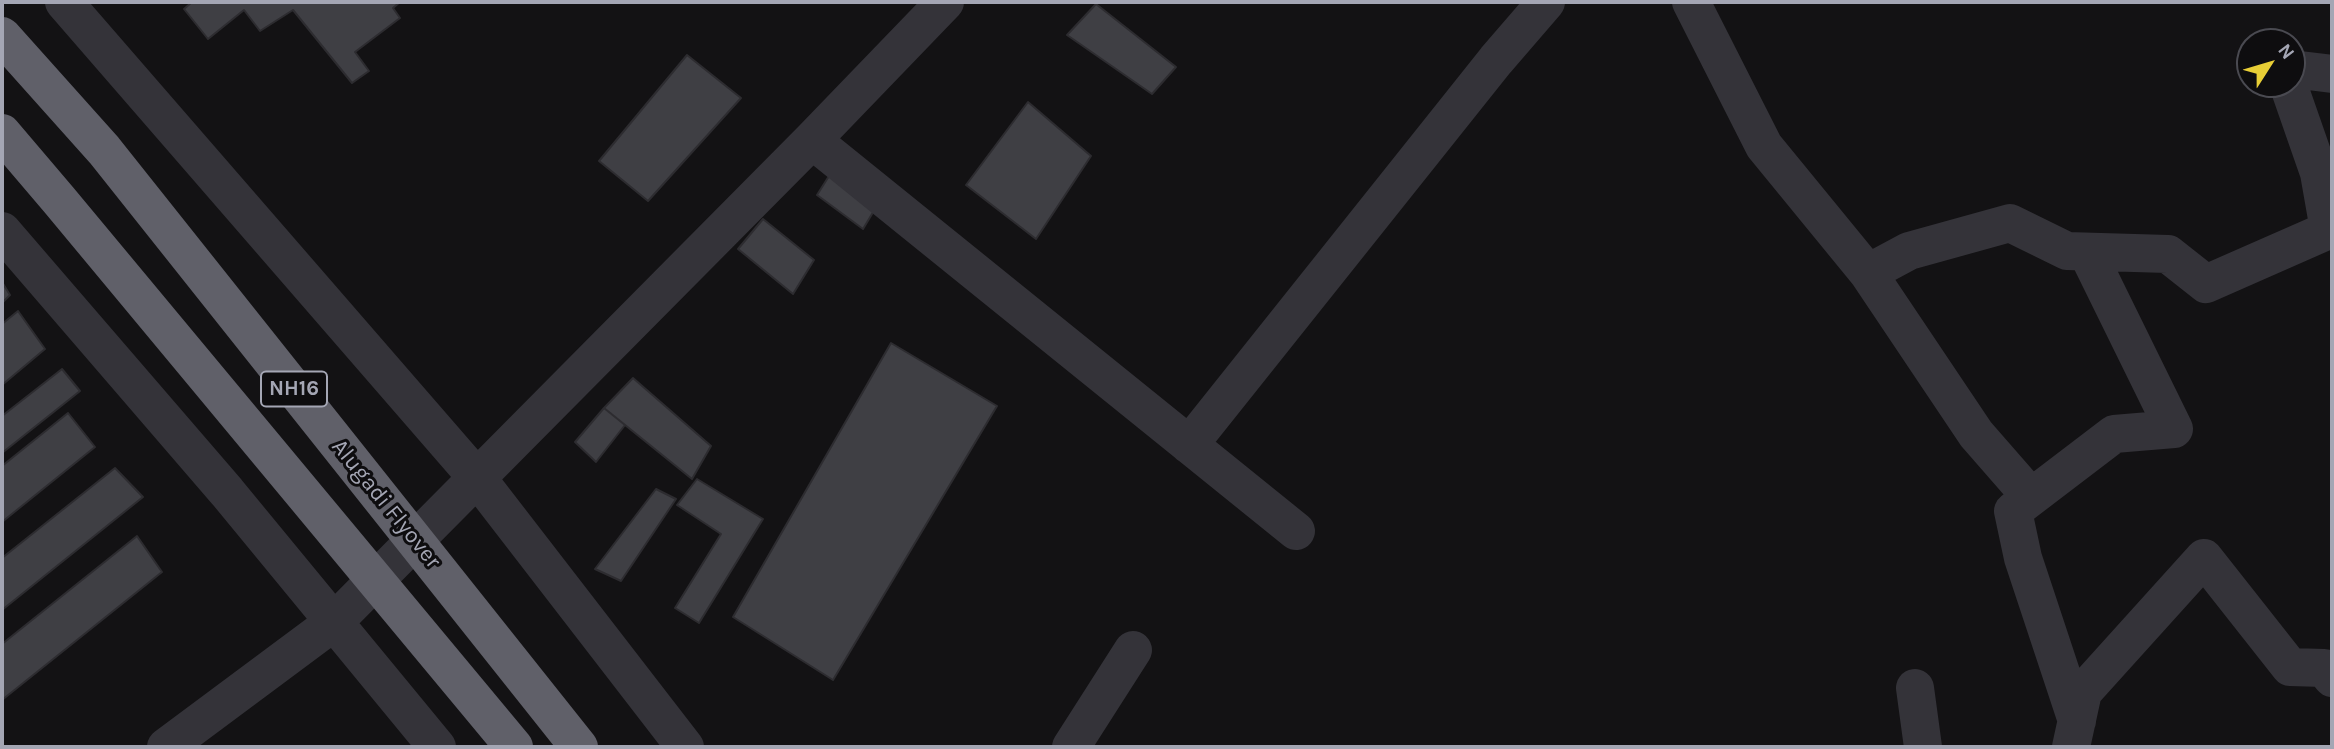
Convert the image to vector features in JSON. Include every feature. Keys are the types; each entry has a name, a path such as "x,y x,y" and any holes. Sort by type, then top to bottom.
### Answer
{"highway":[{"name":"Alugadi Flyover","path":"2,36 104,150 579,747"},
{"name":"NH16","path":"2,133 514,747"}],"street":[{"path":"64,2 478,479 685,747"},
{"path":"166,747 334,622 812,141 945,2"},
{"path":"1189,445 1496,60 1546,2"},
{"path":"1691,2 1764,146 1868,273 1976,434 2031,498"},
{"path":"2306,71 2332,74"},
{"path":"1868,273 1909,251 2010,223 2067,251 2168,254 2206,284 2329,230 2319,173 2293,98"},
{"path":"812,141 1296,531"},
{"path":"2,231 227,492 437,747"},
{"path":"2074,734 2023,558 2014,511 2114,434 2174,429 2087,251"},
{"path":"2074,734 2083,692 2204,558 2290,667 2324,668 2332,678"},
{"path":"1071,747 1133,650"},
{"path":"1915,688 1923,747"}],"building":[{"path":"192,2 400,2 393,8 400,18 355,52 369,71 352,83 293,10 260,31 244,10 208,39 184,9"},
{"path":"1096,4 1176,67 1152,94 1067,35"},
{"path":"687,55 741,98 648,201 599,161"},
{"path":"1028,102 1091,156 1036,239 966,185"},
{"path":"829,176 875,209 863,229 817,195"},
{"path":"763,219 814,260 793,294 738,249"},
{"path":"2,282 10,295 2,303"},
{"path":"18,311 45,349 2,385 2,324"},
{"path":"891,343 997,406 833,680 733,617"},
{"path":"62,369 80,391 2,453 2,416"},
{"path":"633,378 711,446 692,479 604,408"},
{"path":"604,408 625,425 596,462 575,442"},
{"path":"68,413 95,447 2,522 2,466"},
{"path":"115,468 143,497 2,610 2,558"},
{"path":"697,479 763,519 699,623 675,608 721,534 677,505"},
{"path":"656,489 676,499 621,581 595,569"},
{"path":"137,536 162,572 2,700 2,644"}]}
